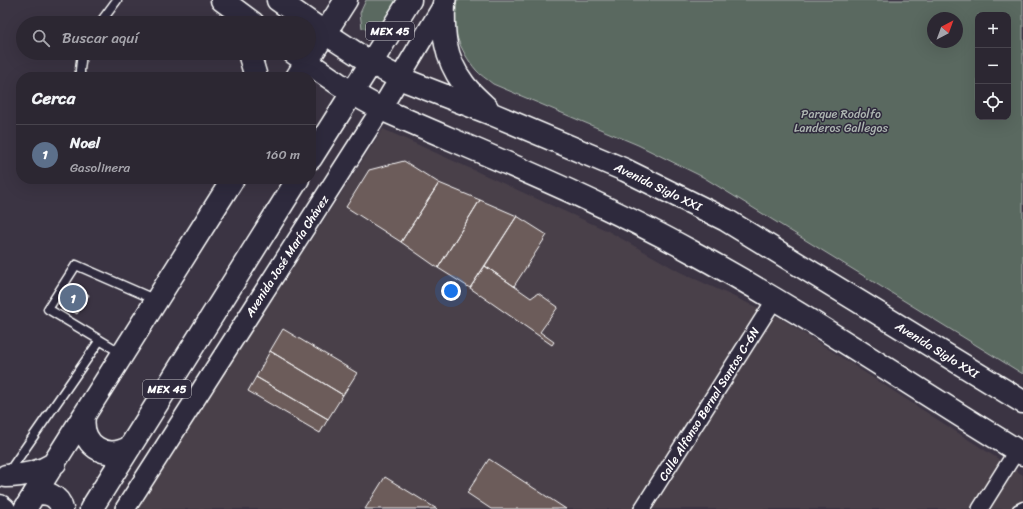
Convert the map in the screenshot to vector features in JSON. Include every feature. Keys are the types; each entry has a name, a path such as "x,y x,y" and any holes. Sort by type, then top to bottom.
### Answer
{"main road":[{"path":"221,0 231,16"},
{"path":"221,0 243,16"},
{"name":"Avenida Siglo XXI","path":"278,0 301,16"},
{"path":"316,44 325,33 346,0"},
{"name":"MEX 45","path":"316,150 410,0"},
{"path":"445,1 444,32 449,60 463,84 492,114"},
{"name":"Avenida Siglo XXI","path":"316,27 371,63 400,78 492,114 625,170 726,220 1023,402"},
{"path":"251,60 255,72"},
{"path":"299,64 314,72"},
{"path":"316,73 381,109 605,206 694,253 775,299 1020,452"},
{"path":"30,502 230,184"},
{"name":"MEX 45","path":"91,509 295,184"},
{"path":"84,416 84,431 92,444 98,449 104,452 118,452 130,447"},
{"path":"3,481 18,476 31,474 55,463"},
{"path":"30,502 41,492 54,497 61,505 62,509"},
{"path":"0,506 4,509"}],"street":[{"name":"Avenida José María Chávez","path":"125,509 381,109 445,1"},
{"name":"Calle Alfonso Bernal Santos C-6N","path":"642,509 775,299"},
{"path":"980,509 1020,452"}],"lane":[{"path":"105,16 117,0"},
{"path":"80,72 81,60"},
{"path":"123,354 48,310 76,265 157,300"},
{"path":"3,481 100,340"},
{"path":"1017,509 1023,506"}],"shaded area":[{"path":"383,129 608,231 680,272 782,319 1023,475 1023,509 136,509"}],"green space":[{"path":"366,0 400,0 386,22 374,31 362,28 360,13"},
{"name":"Parque Rodolfo Landeros Gallegos","path":"457,0 1023,0 1023,374 703,177 638,145 493,84 476,70 465,55 457,37 454,9"}],"building":[{"path":"404,161 439,183 401,242 346,207 369,170"},
{"path":"439,183 480,200 438,268 401,242"},
{"path":"480,200 517,216 470,288 438,268"},
{"path":"517,216 547,235 514,286 485,266"},
{"path":"485,266 531,298 538,293 558,307 540,332 554,342 552,345 470,288"},
{"path":"69,283 89,295 77,314 57,302"},
{"path":"283,329 357,373 343,395 270,351"},
{"path":"270,351 343,395 328,419 256,377"},
{"path":"256,377 328,419 320,433 248,391"},
{"path":"489,459 566,509 491,509 467,493"},
{"path":"385,477 437,509 365,509"}],"place":[{"name":"Noel","path":"73,298"}]}
